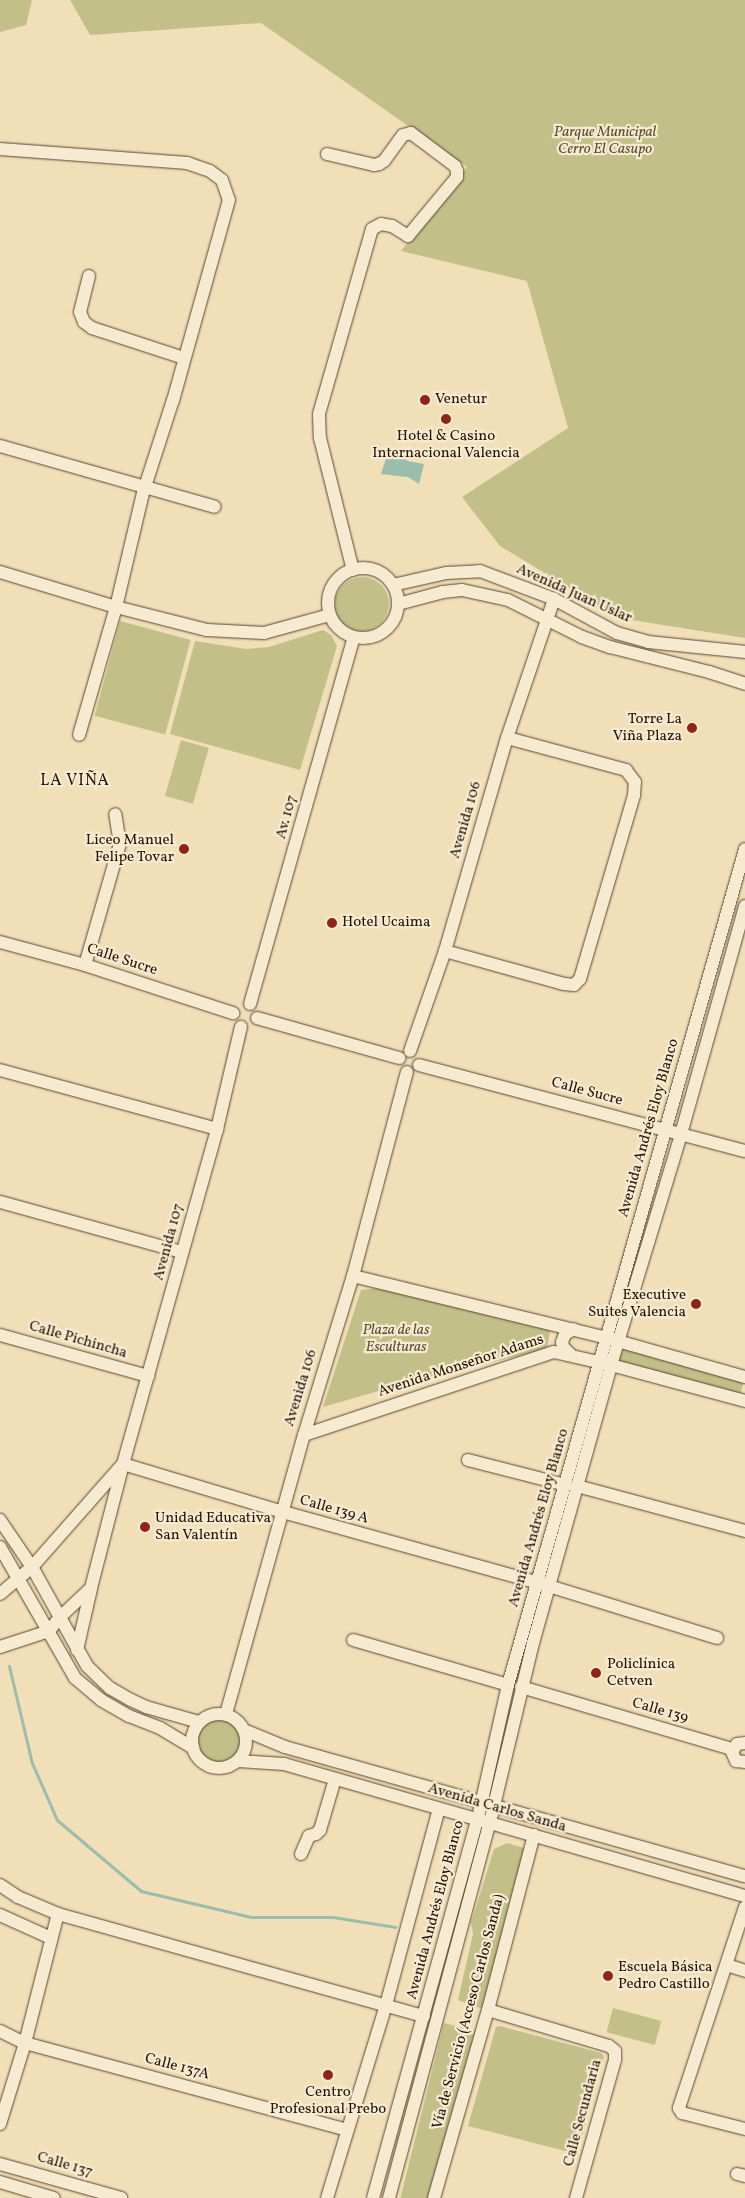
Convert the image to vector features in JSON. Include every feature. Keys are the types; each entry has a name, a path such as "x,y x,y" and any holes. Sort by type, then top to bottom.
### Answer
{"street":[{"path":"327,154 374,165 379,164 384,161 403,135 411,133 455,166 457,171 456,177 408,236 392,226 381,224 372,229 319,414 320,438 353,570"},
{"path":"0,149 187,163 210,171 222,180 229,200 145,488 116,607 79,735"},
{"path":"89,276 80,312 84,322 92,328 184,358"},
{"path":"0,446 215,507"},
{"path":"364,568 376,571 393,585 398,604 395,616 390,626 381,633 370,637 354,637 340,630 330,615 328,606 332,587 337,579 353,570 364,568"},
{"path":"0,572 116,607 207,630 264,633 330,615"},
{"name":"Avenida Juan Uslar","path":"393,585 446,573 480,572 554,599 618,633 648,642 745,652"},
{"path":"398,604 443,592 462,590 508,600 575,633 617,650 708,672 745,684"},
{"name":"Avenida 106","path":"410,1051 445,951 507,738 554,599"},
{"name":"Av. 107","path":"250,1004 354,637"},
{"path":"445,951 564,984 574,984 580,980 632,804 635,782 626,770 507,738"},
{"path":"85,965 120,844 115,814"},
{"name":"Avenida Andrés Eloy Blanco","path":"389,2198 484,1820 514,1686 613,1339 666,1129 745,849"},
{"name":"Avenida Andrés Eloy Blanco","path":"613,1339 681,1134 745,906"},
{"name":"Calle Sucre","path":"0,942 85,965 233,1013"},
{"path":"241,1004 250,1004 256,1010 257,1018 253,1025 241,1027 235,1022 233,1013 241,1004"},
{"path":"257,1018 399,1058"},
{"name":"Avenida 107","path":"77,1650 122,1464 217,1129 241,1027"},
{"path":"410,1051 417,1054 419,1065 414,1071 407,1072 401,1069 399,1058 403,1052 410,1051"},
{"name":"Calle Sucre","path":"419,1065 666,1129 745,1152"},
{"path":"0,1070 217,1129"},
{"name":"Avenida 106","path":"226,1714 304,1435 352,1276 407,1072"},
{"path":"0,1202 182,1252"},
{"name":"Avenida Monseñor Adams","path":"352,1276 613,1339 745,1378"},
{"path":"571,1355 563,1347 562,1342 564,1334 574,1329"},
{"name":"Calle Pichincha","path":"0,1335 148,1376"},
{"name":"Avenida Monseñor Adams","path":"304,1435 554,1352 745,1401"},
{"path":"468,1460 745,1531"},
{"path":"0,1594 32,1567 122,1464"},
{"name":"Calle 139 A","path":"122,1464 283,1512 544,1585 718,1638"},
{"path":"0,1520 32,1567 87,1666 110,1688 124,1696 146,1707 199,1722"},
{"path":"0,1548 75,1678 101,1700 129,1716 160,1728 192,1748"},
{"path":"0,1647 49,1631 59,1618 91,1588"},
{"name":"Calle 139","path":"353,1640 732,1749"},
{"path":"211,1714 226,1714 233,1718 244,1730 246,1743 238,1761 222,1768 209,1766 198,1759 192,1748 192,1737 199,1722 211,1714"},
{"name":"Avenida Carlos Sanda","path":"244,1730 274,1744 745,1876"},
{"path":"745,1743 737,1744 732,1749 734,1758 739,1762 745,1762"},
{"name":"Avenida Carlos Sanda","path":"238,1761 284,1764 745,1896"},
{"path":"301,1854 309,1836 316,1834 320,1830 335,1778"},
{"path":"327,2198 386,2005 439,1809"},
{"name":"Avenida Andrés Eloy Blanco","path":"373,2198 424,2016 484,1820"},
{"name":"Vía de Servicio (Acceso Carlos Sanda)","path":"434,2198 488,2010 534,1835"},
{"path":"0,1885 18,1897 58,1914 424,2016"},
{"path":"745,1907 679,2108 682,2113 745,2129"},
{"path":"0,2124 25,2042 58,1914"},
{"path":"0,1915 51,1938"},
{"path":"727,1965 745,1971"},
{"name":"Calle Secundaria","path":"488,2010 608,2046 615,2051 615,2060 576,2198"},
{"name":"Calle 137A","path":"0,2031 25,2042 347,2130"},
{"name":"Calle 137","path":"0,2164 121,2198"},
{"path":"0,2182 54,2198"}],"green space":[{"path":"0,0 32,0 26,25 0,32"},
{"name":"Parque Municipal Cerro El Casupo","path":"70,0 745,0 745,638 619,618 500,546 462,497 568,428 527,281 401,251 467,167 261,23 90,35"},
{"path":"362,577 372,579 381,585 387,594 389,604 387,614 381,623 372,629 362,631 352,629 343,623 337,614 335,604 337,594 343,585 352,579"},
{"path":"120,621 191,640 165,735 95,716"},
{"path":"323,630 331,635 337,646 300,770 170,734 195,641 246,649 269,647"},
{"path":"181,740 209,748 193,804 165,796"},
{"name":"Plaza de las Esculturas","path":"378,1288 550,1330 547,1349 410,1382 323,1407 361,1290"},
{"path":"618,1341 745,1377 738,1401 611,1365"},
{"path":"214,1717 224,1717 236,1724 243,1736 243,1746 236,1758 224,1765 214,1765 206,1761 199,1754 195,1746 195,1736 199,1728 206,1721"},
{"path":"507,1843 527,1849 483,2009 458,2000 473,1934 471,1923 494,1849"},
{"path":"613,2008 661,2021 655,2045 607,2032"},
{"path":"444,2023 477,2031 435,2198 400,2198"},
{"path":"500,2026 601,2053 604,2056 577,2154 468,2126 496,2027"}],"shaded area":[{"path":"389,449 408,461 424,464 419,484 408,477 381,474"}],"waterway":[{"path":"9,1666 32,1763 57,1820 141,1891 251,1917 333,1917 395,1927"}],"place":[{"name":"Venetur","path":"425,400"},
{"name":"Hotel & Casino Internacional Valencia","path":"446,419"},
{"name":"Torre La Viña Plaza","path":"692,728"},
{"name":"Liceo Manuel Felipe Tovar","path":"184,849"},
{"name":"Hotel Ucaima","path":"332,923"},
{"name":"Executive Suites Valencia","path":"696,1304"},
{"name":"Unidad Educativa San Valentín","path":"145,1527"},
{"name":"Policlínica Cetven","path":"596,1673"},
{"name":"Escuela Básica Pedro Castillo","path":"608,1976"},
{"name":"Centro Profesional Prebo","path":"328,2075"}],"district":[{"name":"LA VIÑA","path":"75,781"}]}
